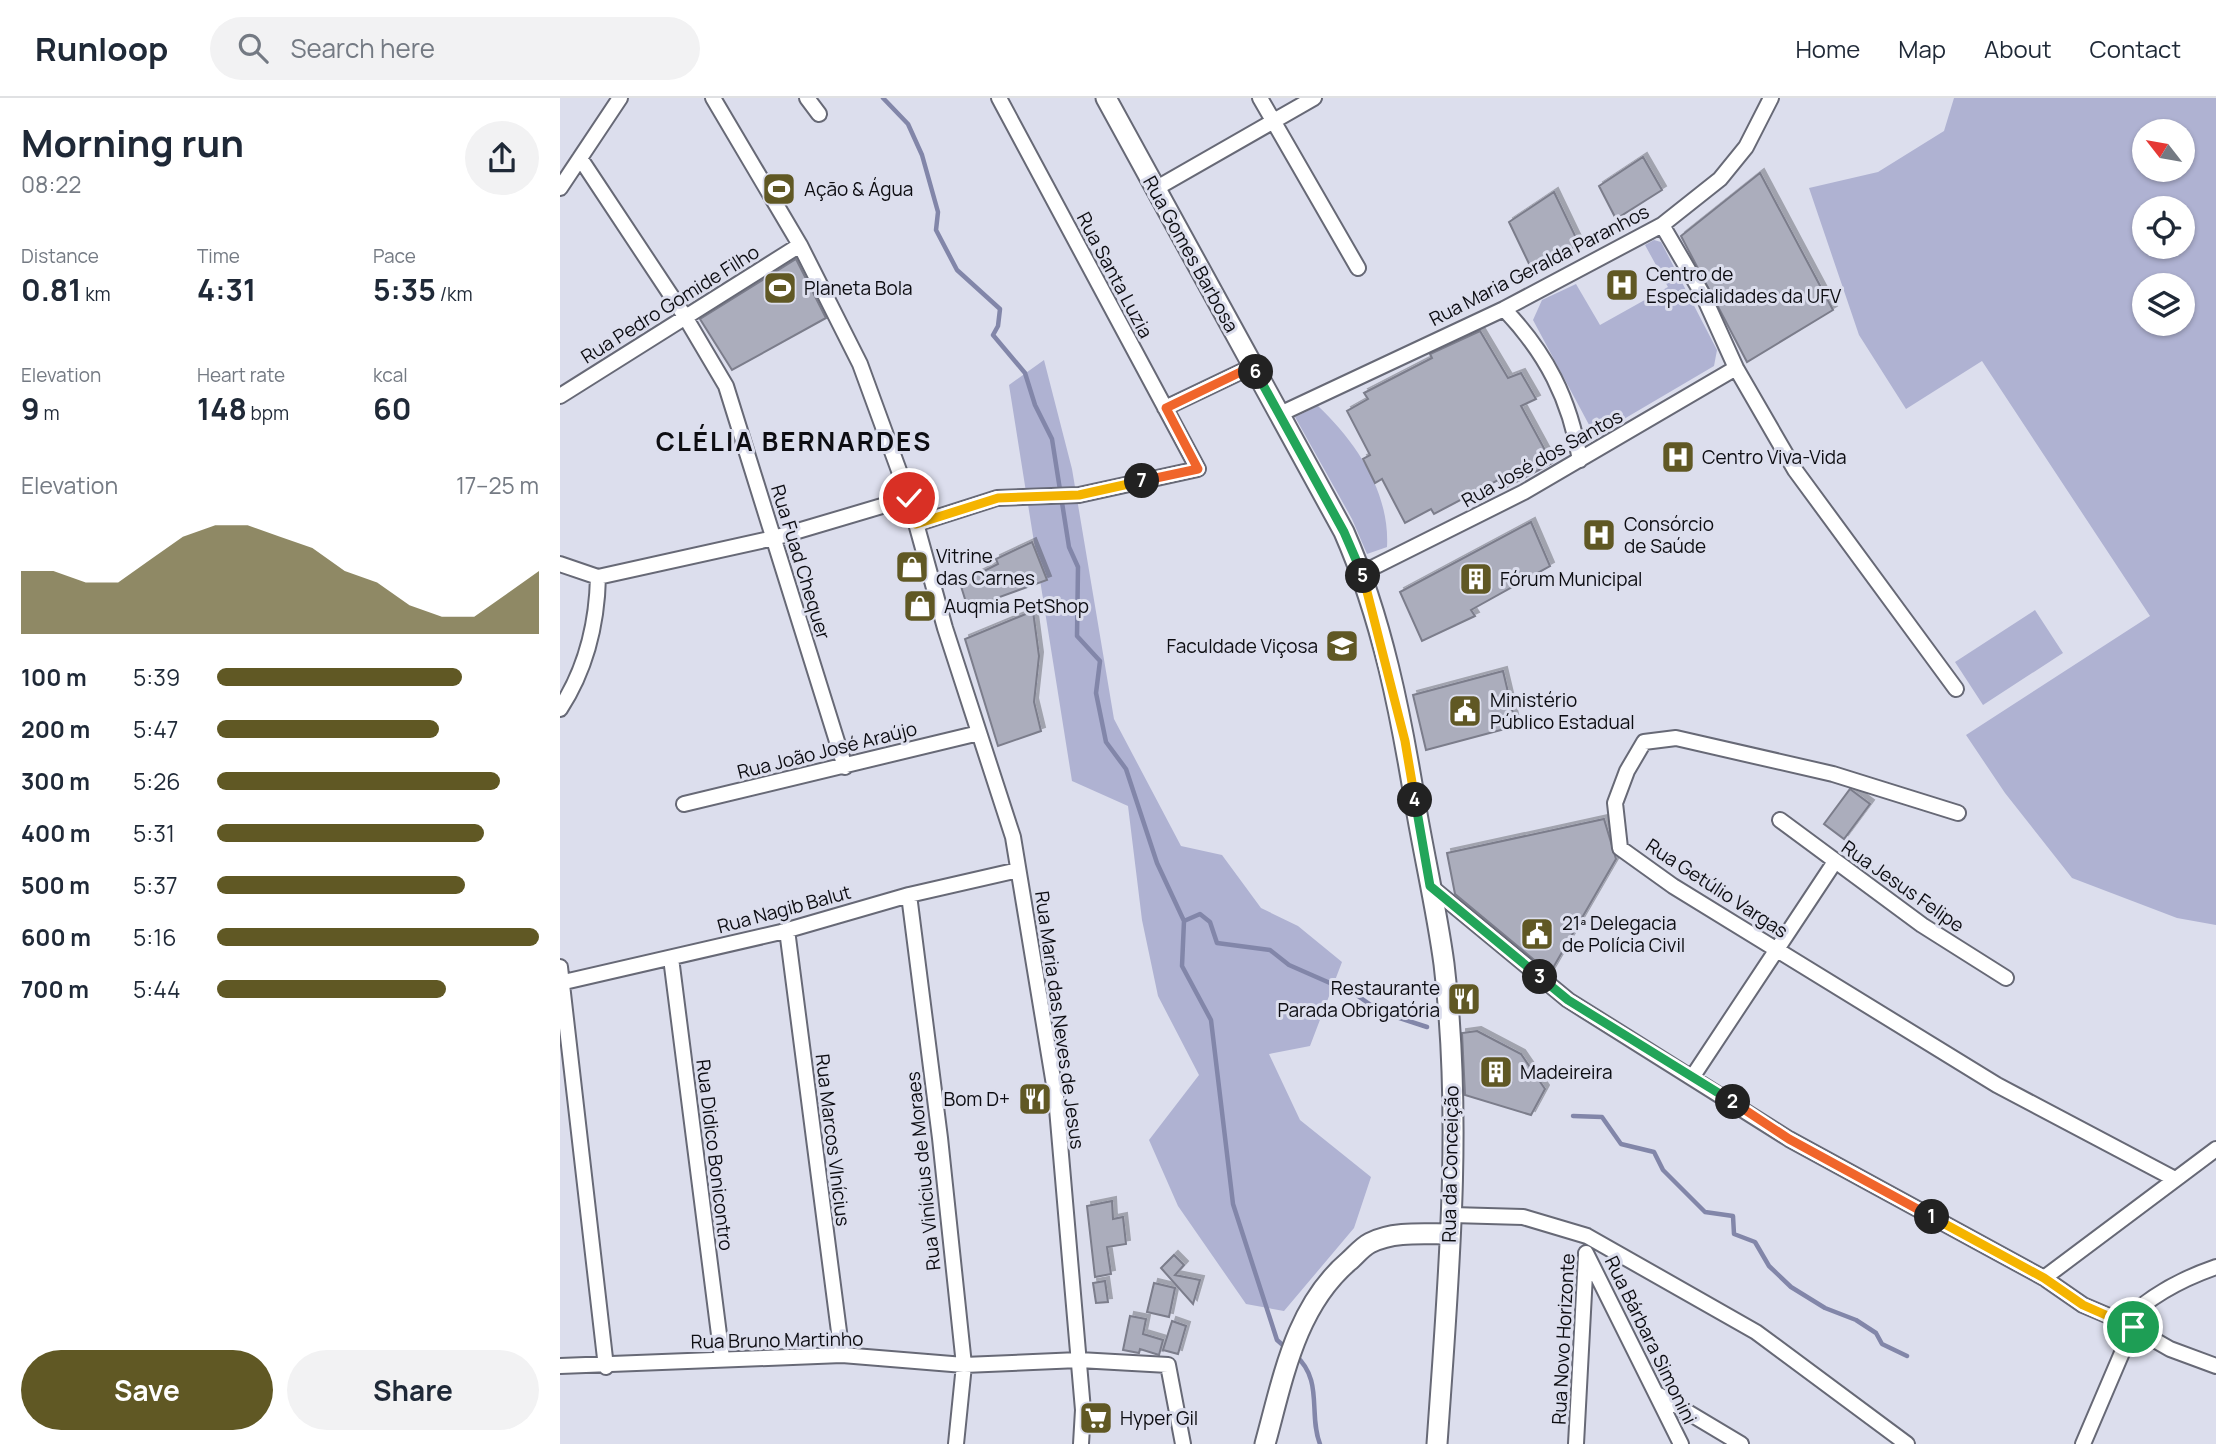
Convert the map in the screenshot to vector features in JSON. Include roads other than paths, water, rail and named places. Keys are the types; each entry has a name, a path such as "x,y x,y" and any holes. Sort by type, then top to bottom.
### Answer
{"street":[{"path":"560,187 620,98"},
{"name":"Rua Maria das Neves de Jesus","path":"713,98 800,245 860,364 909,498 944,628 1013,837 1056,1097 1083,1410 1081,1444"},
{"path":"807,98 819,114"},
{"name":"Rua Santa Luzia","path":"916,524 998,498 1044,499 1079,495 1198,469 999,98"},
{"name":"Rua Gomes Barbosa","path":"1106,98 1344,532 1362,573 1405,741 1430,886"},
{"path":"1260,98 1358,268"},
{"path":"1155,189 1314,98"},
{"name":"Rua Maria Geralda Paranhos","path":"1280,414 1504,309 1662,225 1720,179 1746,147 1771,98"},
{"name":"Rua Fuad Chequer","path":"580,158 684,315 726,386 845,767"},
{"path":"1662,225 1703,295 1737,368 1795,470 1956,689"},
{"name":"Rua Pedro Gomide Filho","path":"560,396 684,315 800,245"},
{"path":"1504,309 1531,338 1558,379 1575,426 1580,460"},
{"path":"1166,408 1253,366"},
{"name":"Rua José dos Santos","path":"1362,573 1580,460 1737,368"},
{"path":"560,564 598,577 774,538 909,498"},
{"path":"560,709 586,655 597,608 598,577"},
{"name":"Rua João José Araújo","path":"684,804 979,733"},
{"name":"Rua Getúlio Vargas","path":"1958,813 1833,774 1676,738 1644,742 1627,771 1615,803 1620,848 1673,886 1997,1085 2173,1178"},
{"name":"Rua Jesus Felipe","path":"1780,820 1834,863 1922,925 2006,978"},
{"path":"1693,1076 1834,863"},
{"name":"Rua Nagib Balut","path":"562,983 787,930 909,895 1018,870"},
{"path":"1430,886 1568,1000 1693,1076 1789,1139 2044,1278 2083,1305 2128,1324 2169,1349 2216,1366"},
{"name":"Rua da Conceição","path":"1430,886 1444,964 1453,1119 1451,1224 1437,1444"},
{"name":"Rua Vinícius de Moraes","path":"909,895 940,1138 964,1365 956,1444"},
{"name":"Rua Marcos VInícius","path":"787,930 842,1355"},
{"name":"Rua Didico Bonicontro","path":"671,958 722,1358"},
{"path":"560,967 606,1367"},
{"path":"2044,1278 2173,1178 2216,1149"},
{"path":"1265,1444 1296,1339 1315,1298 1338,1270 1369,1244 1451,1224 1523,1217 1587,1236 1756,1332 1907,1444"},
{"name":"Rua Novo Horizonte","path":"1577,1444 1587,1236"},
{"name":"Rua Bárbara Simonini","path":"1586,1254 1659,1395 1681,1444"},
{"path":"2083,1444 2128,1324 2145,1300 2194,1274 2216,1267"},
{"name":"Rua Bruno Martinho","path":"560,1366 606,1367 722,1358 842,1355 964,1365 1079,1360 1168,1366 1184,1444"},
{"path":"1659,1395 1741,1444"}],"waterway":[{"path":"883,98 908,124 922,155 938,212 936,230 957,270 1000,309 998,326 993,335 1025,373 1035,405 1052,439 1069,547 1078,567 1077,636 1100,661 1096,693 1106,742 1126,769 1157,863 1184,921 1182,966 1211,1020 1233,1204 1277,1340 1285,1347"},
{"path":"1184,921 1200,914 1210,922 1217,943 1270,950 1289,965 1355,994 1381,1012 1427,1027"},
{"path":"1573,1116 1602,1117 1621,1144 1654,1152 1663,1170 1705,1212 1733,1216 1734,1234 1755,1242 1769,1266 1791,1287 1825,1308 1856,1320 1876,1333 1882,1344 1907,1356"},
{"path":"1295,1355 1309,1375 1320,1444"}],"place":[{"name":"Ação & Água","path":"779,189"},
{"name":"Centro de Especialidades da UFV","path":"1622,285"},
{"name":"Planeta Bola","path":"780,288"},
{"name":"Centro Viva-Vida","path":"1678,457"},
{"name":"Consórcio de Saúde","path":"1599,535"},
{"name":"Vitrine das Carnes","path":"912,567"},
{"name":"Fórum Municipal","path":"1476,579"},
{"name":"Auqmia PetShop","path":"920,606"},
{"name":"Faculdade Viçosa","path":"1342,646"},
{"name":"Ministério Público Estadual","path":"1465,711"},
{"name":"21ª Delegacia de Polícia Civil","path":"1537,934"},
{"name":"Restaurante Parada Obrigatória","path":"1464,999"},
{"name":"Madeireira","path":"1496,1072"},
{"name":"Bom D+","path":"1035,1099"},
{"name":"Hyper Gil","path":"1096,1418"}],"district":[{"name":"CLÉLIA BERNARDES","path":"794,441"}]}
